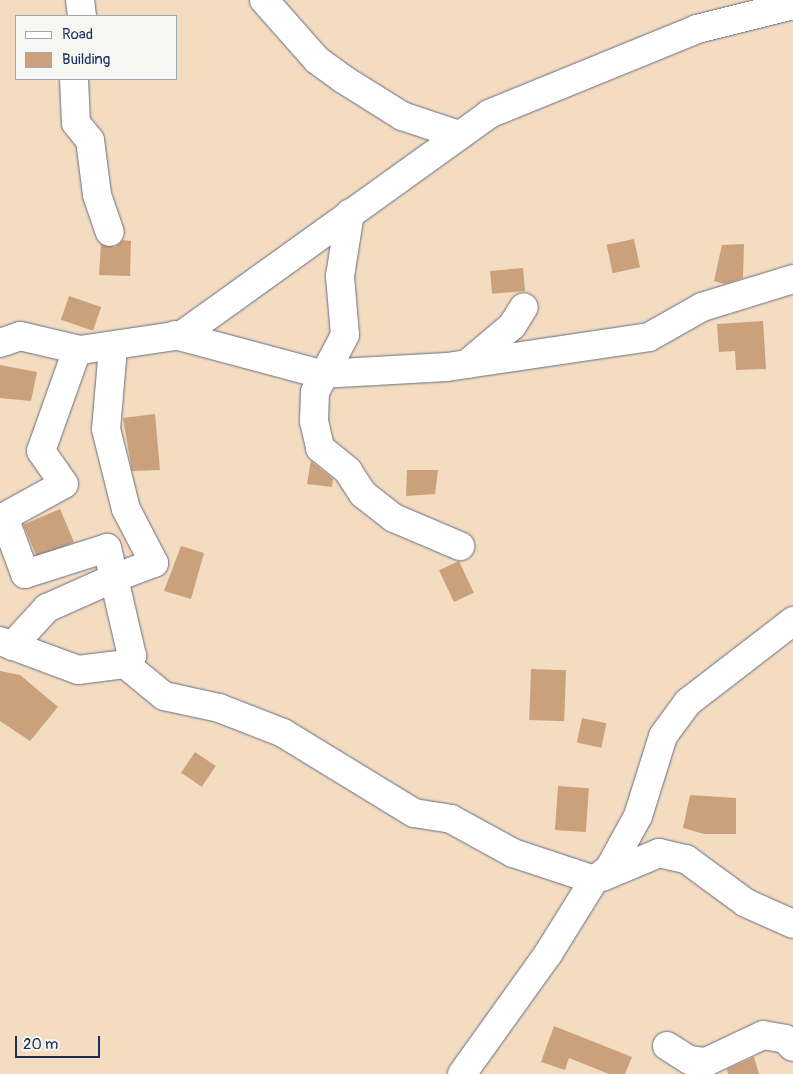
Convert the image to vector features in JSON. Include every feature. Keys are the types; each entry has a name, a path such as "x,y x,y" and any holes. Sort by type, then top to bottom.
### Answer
{"street":[{"path":"80,0 82,15"},
{"path":"264,0 317,60 342,79 402,116 459,135"},
{"path":"0,343 20,336 77,350 113,348 175,336 227,306 350,213 489,114 698,29 793,5"},
{"path":"74,80 76,123 90,140 97,195 110,232"},
{"path":"350,213 340,276 345,334 321,374 314,421 320,448 348,471 362,494 394,518 460,546"},
{"path":"175,336 321,374 466,364 648,338 702,307 793,279"},
{"path":"466,364 512,326 524,306"},
{"path":"77,350 41,451 64,484 4,517 25,574 107,548 114,578 132,656 125,664 78,670 6,644 48,608 114,578 154,564 126,509 106,430 113,348"},
{"path":"462,1074 543,961 638,816 663,736 688,702 793,621"},
{"path":"125,664 164,696 219,708 283,733 414,813 451,819 512,853 598,878 659,853 686,859 746,903 793,924"},
{"path":"667,1046 689,1060 706,1062 763,1036 785,1039 793,1047"}],"building":[{"path":"634,239 640,267 613,273 607,245"},
{"path":"123,240 131,241 130,276 99,275 101,244 115,247"},
{"path":"744,244 743,278 725,284 714,281 722,245"},
{"path":"523,268 525,291 492,294 490,271"},
{"path":"69,296 101,307 93,331 61,320"},
{"path":"763,321 766,369 736,370 735,351 719,352 717,324"},
{"path":"0,365 37,372 31,401 0,398"},
{"path":"155,414 160,470 132,471 123,418"},
{"path":"311,461 333,479 332,487 307,484"},
{"path":"407,470 438,470 435,494 406,496"},
{"path":"60,509 74,542 37,558 23,525"},
{"path":"181,546 204,553 191,599 164,591"},
{"path":"459,561 474,593 454,602 439,570"},
{"path":"531,669 566,670 564,721 529,720"},
{"path":"0,671 20,675 58,707 30,741 0,721"},
{"path":"582,718 606,723 601,748 577,742"},
{"path":"195,752 216,766 202,787 181,773"},
{"path":"558,786 589,788 586,832 555,830"},
{"path":"690,795 736,798 736,834 704,834 683,828"},
{"path":"554,1026 632,1057 625,1074 609,1074 569,1058 565,1070 541,1062"},
{"path":"754,1057 759,1074 728,1074 727,1069"}]}
